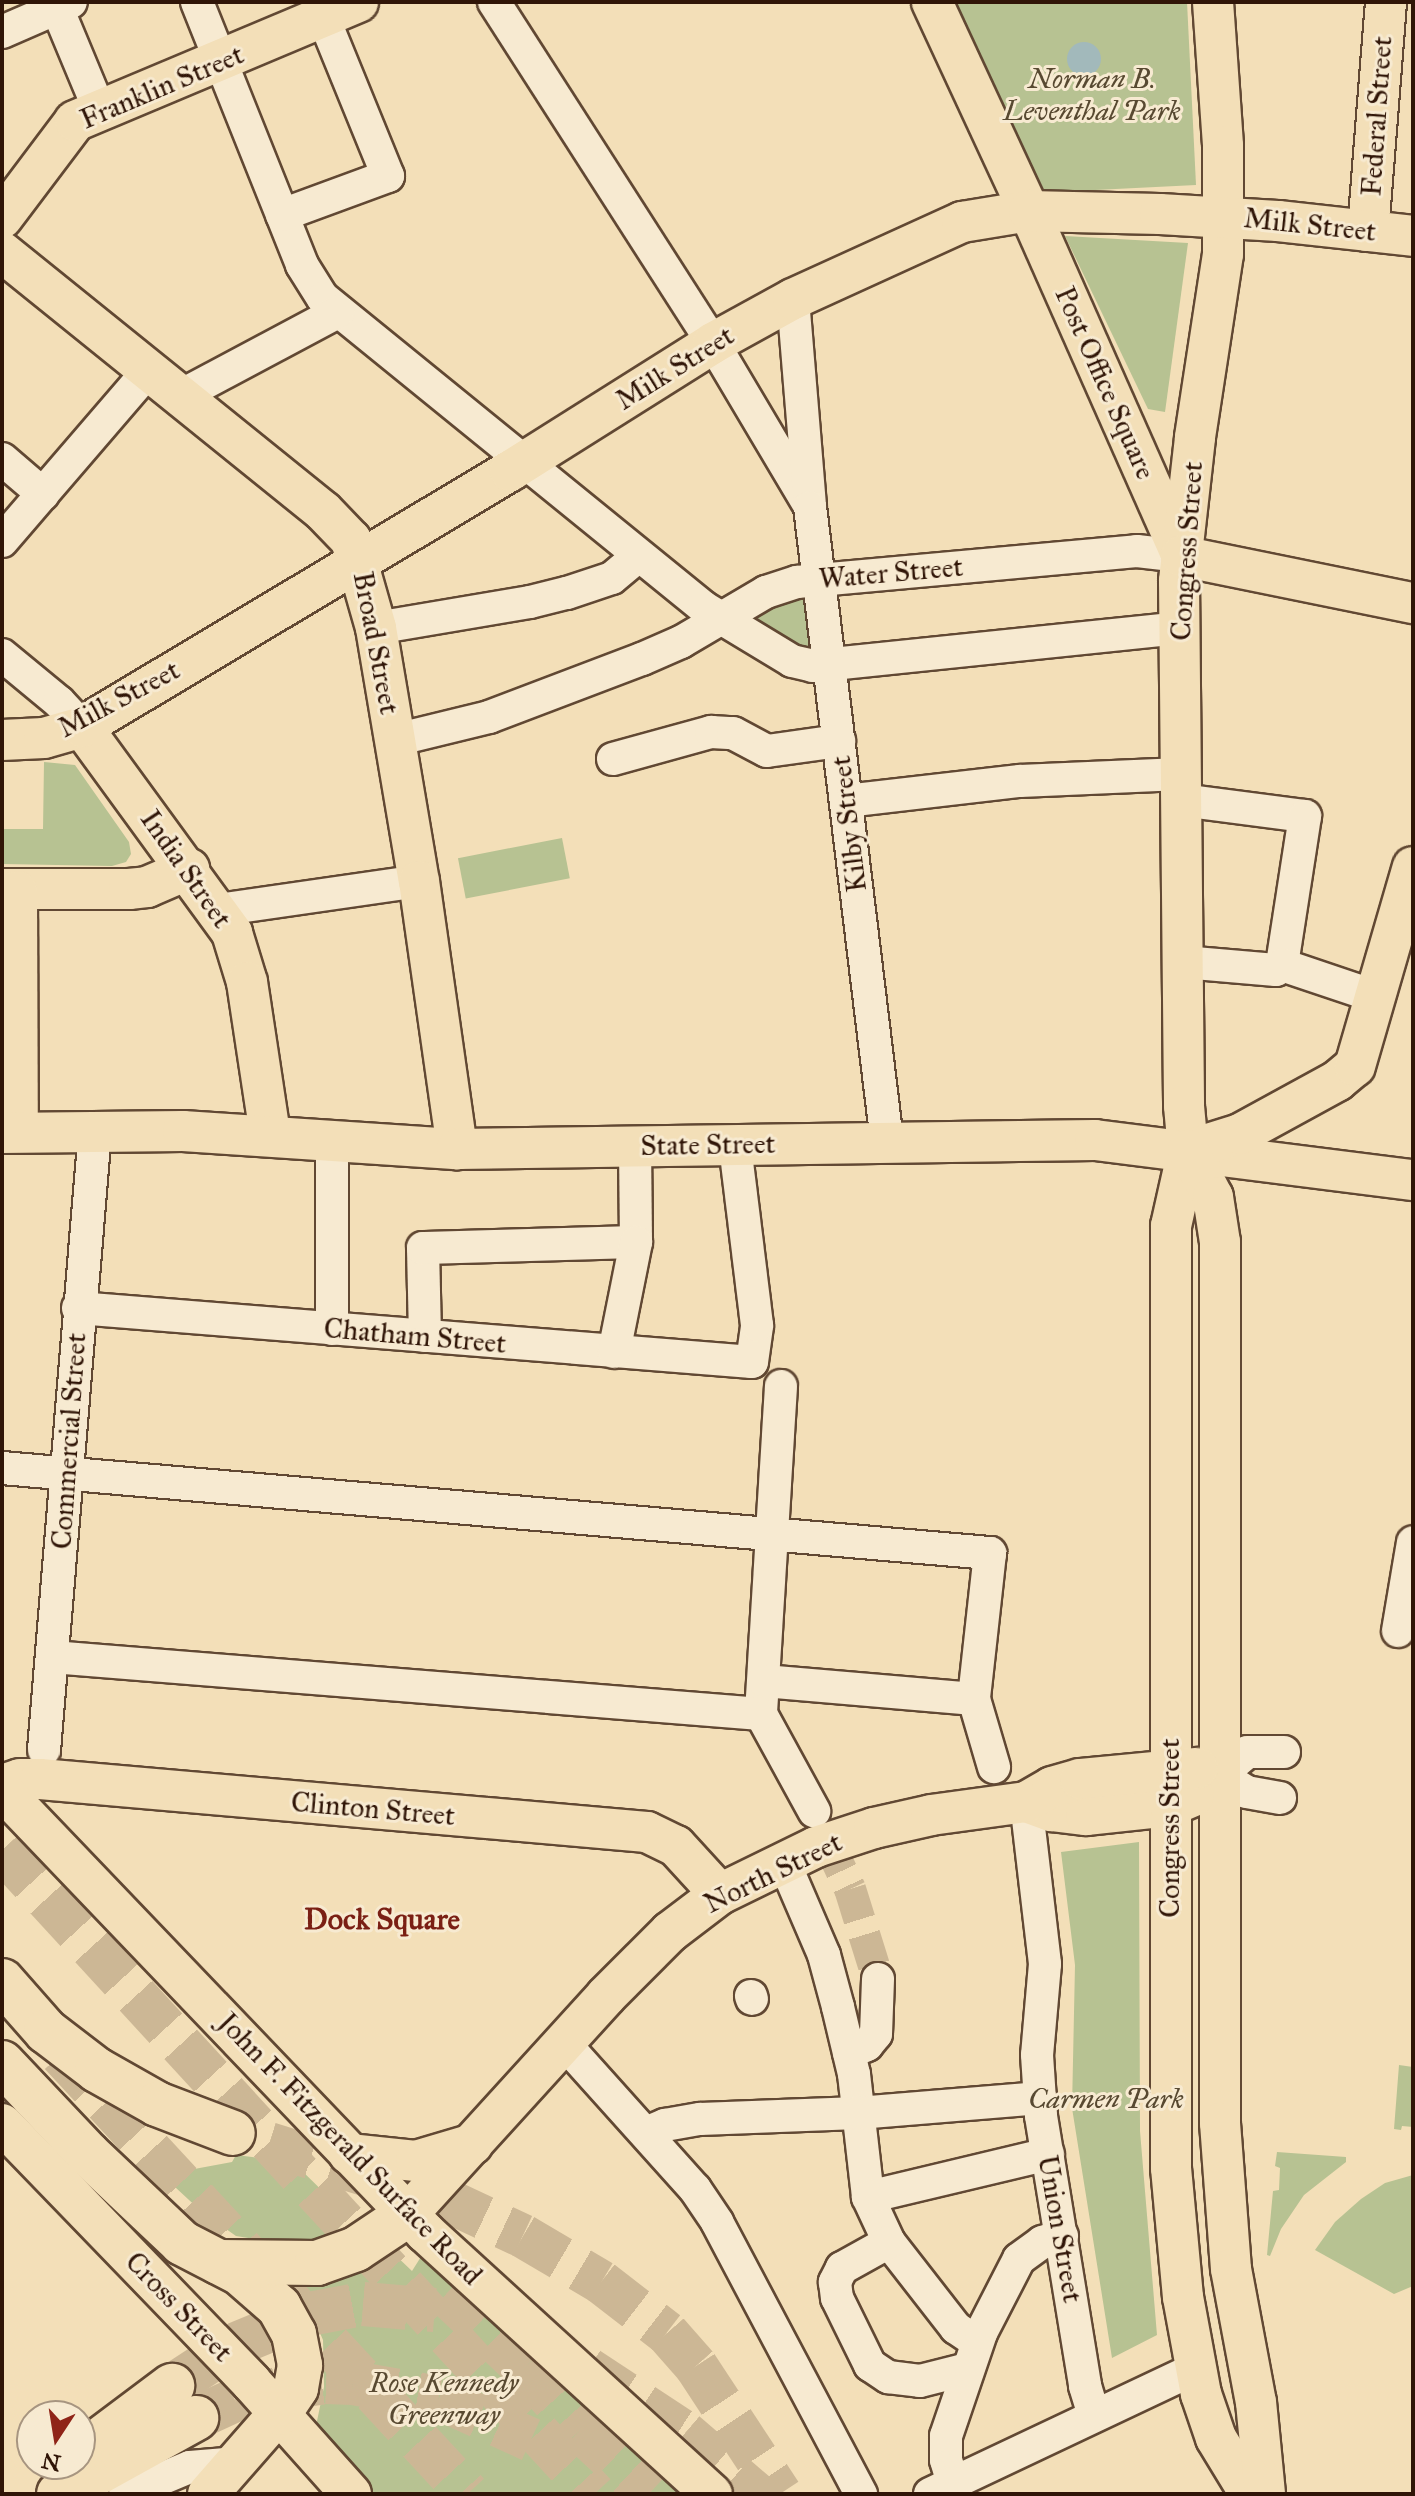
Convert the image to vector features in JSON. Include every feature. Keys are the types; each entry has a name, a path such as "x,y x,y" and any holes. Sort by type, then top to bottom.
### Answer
{"highway":[{"path":"2,1981 46,2031 97,2070 157,2104 233,2133"},
{"path":"2,2063 165,2229 182,2243 240,2273 272,2298 294,2334 299,2355 298,2381 279,2413"},
{"path":"217,2262 304,2264 329,2260 365,2245 407,2215"},
{"path":"96,2447 184,2402 96,2467"},
{"path":"29,2494 48,2480"},
{"path":"59,2494 78,2480"}],"main road":[{"name":"Post Office Square","path":"932,2 1029,211 1181,556"},
{"name":"Congress Street","path":"1213,2 1224,217 1219,289 1195,438 1181,556 1179,628 1184,1106 1188,1150 1171,1226 1171,2168 1179,2270 1196,2368 1216,2438 1250,2494"},
{"name":"Federal Street","path":"1368,231 1386,2"},
{"name":"Franklin Street","path":"2,218 75,121 341,10"},
{"name":"Milk Street","path":"2,740 44,738 82,727 525,462 713,343 793,299 962,222 1029,211 1224,217 1413,236"},
{"name":"Broad Street","path":"2,252 331,518 351,540 360,560 376,628 419,881 457,1149"},
{"name":"Water Street","path":"1181,556 1413,603"},
{"name":"India Street","path":"82,727 189,869 232,933 247,982 270,1134"},
{"path":"1188,1150 1240,1134 1347,1074 1360,1059 1413,867"},
{"path":"10,1132 10,890 147,887 189,869"},
{"name":"State Street","path":"10,1132 270,1134 457,1149 1095,1140 1413,1180"},
{"name":"Congress Street","path":"1188,1150 1213,1197 1220,1242 1222,2172 1231,2269 1262,2447 1265,2494"},
{"name":"North Street","path":"407,2215 563,2042 670,1932 720,1894 816,1847 874,1828 931,1815 1026,1802 1051,1811 1078,1815 1170,1787 1195,1796 1220,1775"},
{"name":"Clinton Street","path":"2,1788 20,1779 40,1779 647,1832 676,1846 720,1894"},
{"name":"John F. Fitzgerald Surface Road","path":"2,1788 407,2215 712,2494"},
{"name":"Cross Street","path":"2,2124 279,2413 351,2494"},
{"path":"349,2154 416,2161 473,2144"},
{"path":"208,2494 279,2413"}],"street":[{"path":"197,2 310,283 338,312 386,346 685,595 792,661 813,666 1179,628"},
{"name":"Kilby Street","path":"494,2 713,343 810,507"},
{"path":"2,32 64,5 99,109"},
{"path":"282,215 388,176 341,10"},
{"name":"Kilby Street","path":"793,299 810,507 887,1141"},
{"path":"180,396 338,312"},
{"path":"2,541 149,370"},
{"path":"2,459 43,494"},
{"name":"Water Street","path":"395,740 520,706 655,653 782,586 819,578 1137,551 1181,556"},
{"path":"376,628 567,593 612,578 638,556"},
{"name":"India Street","path":"2,655 59,702 82,727"},
{"path":"613,759 711,732 733,733 767,751 839,741"},
{"path":"846,801 1020,781 1181,787 1305,816 1282,965 1276,970 1183,962"},
{"path":"218,910 419,881"},
{"path":"1282,965 1377,997"},
{"name":"Commercial Street","path":"44,1750 68,1472 78,1308 95,1131"},
{"path":"332,1141 332,1329"},
{"name":"Chatham Street","path":"78,1308 752,1362 757,1325 735,1145"},
{"path":"614,1352 636,1242 635,1146"},
{"path":"425,1336 423,1248 636,1242"},
{"path":"781,1386 761,1714 814,1811"},
{"path":"2,1468 990,1553 974,1699 994,1767"},
{"path":"1398,1631 1413,1542"},
{"path":"52,1657 761,1714"},
{"path":"764,1681 974,1699"},
{"path":"1280,1798 1247,1792 1220,1775 1247,1752 1284,1752"},
{"name":"Union Street","path":"1026,1802 1046,1975 1037,2055 1040,2098 1085,2386 1094,2416"},
{"path":"784,1862 824,1955 849,2053 868,2197 889,2242 956,2328 972,2356"},
{"path":"849,2053 867,2045 876,2034 878,1979"},
{"path":"563,2042 695,2189 738,2256 861,2494"},
{"path":"646,2133 665,2125 700,2119 858,2113 1040,2098"},
{"path":"868,2197 1048,2154"},
{"path":"1062,2236 1042,2242 1019,2259 972,2356 945,2441 942,2488 1196,2368"},
{"path":"889,2242 842,2268 835,2282 837,2298 870,2365 888,2377 920,2381 972,2356"},
{"path":"125,2494 190,2467 238,2463"}],"green space":[{"name":"Norman B. Leventhal Park","path":"946,2 1187,2 1196,185 1035,193"},
{"path":"1065,236 1188,243 1165,412 1148,409"},
{"path":"795,595 806,602 810,642 805,651 756,624 754,619 757,613"},
{"path":"44,762 75,765 129,842 131,854 126,862 112,866 2,864 2,829 43,829"},
{"path":"562,838 570,878 466,898 458,858"},
{"name":"Carmen Park","path":"1139,1842 1140,2131 1157,2335 1112,2358 1072,2108 1075,1965 1061,1852"},
{"path":"1399,2065 1413,2067 1413,2127 1402,2126 1401,2130 1394,2129"},
{"path":"1277,2152 1346,2157 1346,2162 1304,2195 1281,2229 1270,2256 1267,2255 1273,2191 1279,2190 1280,2168 1275,2166"},
{"path":"236,2155 293,2162 349,2217 336,2231 307,2243 278,2243 236,2236 202,2212 162,2175 232,2162"},
{"path":"1413,2175 1413,2286 1394,2294 1315,2250 1335,2222 1361,2199 1385,2183"},
{"name":"Rose Kennedy Greenway","path":"391,2251 412,2271 424,2252 686,2494 374,2494 316,2426 324,2387 323,2340 311,2312 293,2284"}],"water":[{"path":"1084,42 1096,47 1101,59 1096,71 1084,76 1072,71 1067,59 1072,47"}],"tunnel":[{"path":"828,1842 850,1889 878,1979"},
{"path":"2,1850 594,2494"},
{"path":"61,2054 468,2494"},
{"path":"269,2144 444,2199 523,2236 601,2282 667,2333 696,2366 780,2494"},
{"path":"446,2294 524,2368 580,2430 649,2494"},
{"path":"172,2386 236,2344 309,2314 363,2304 435,2310"},
{"path":"588,2369 685,2433 756,2494"},
{"path":"196,2418 235,2400 278,2389 326,2382 353,2383 439,2398 531,2440"}],"district":[{"name":"Dock Square","path":"382,1919"}]}
